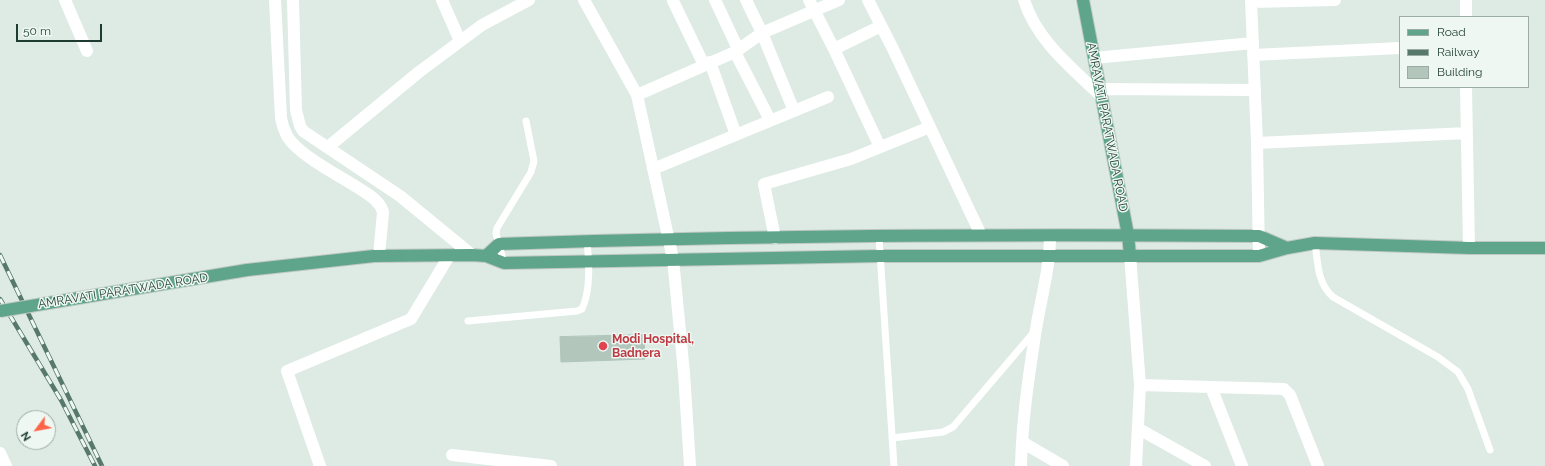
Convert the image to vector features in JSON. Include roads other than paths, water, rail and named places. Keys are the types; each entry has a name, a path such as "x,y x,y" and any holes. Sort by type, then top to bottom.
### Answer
{"main road":[{"name":"AMRAVATI PARATWADA ROAD","path":"1083,0 1128,235 1130,255"},
{"path":"486,256 499,244 669,238 981,235 1259,236 1287,248"},
{"path":"504,263 880,256 1259,256 1287,248 1315,243 1469,248 1545,248"},
{"name":"AMRAVATI PARATWADA ROAD","path":"0,311 247,270 379,256 472,255 486,256 504,263"}],"street":[{"path":"65,0 87,51"},
{"path":"275,0 281,118 287,136 302,152 366,193 382,207 383,212 379,256"},
{"path":"293,0 296,110 298,120 303,131 400,197 472,255"},
{"path":"442,0 460,41"},
{"path":"328,148 418,72 460,41 482,25 529,0"},
{"path":"584,0 637,95 674,259 690,466"},
{"path":"715,0 736,50 770,120"},
{"path":"746,0 762,33 794,111"},
{"path":"637,95 736,50 762,33 811,6 839,0"},
{"path":"868,0 981,235"},
{"path":"1024,0 1032,20 1042,37 1100,92 1255,90"},
{"path":"1259,256 1257,143 1251,1 1335,0"},
{"path":"1466,0 1466,16"},
{"path":"673,1 707,64 736,135"},
{"path":"811,6 834,49 880,147"},
{"path":"834,49 881,26"},
{"path":"1094,58 1253,49 1399,48"},
{"path":"1466,88 1469,248"},
{"path":"653,169 828,97"},
{"path":"775,238 764,184 851,159 930,128"},
{"path":"1257,143 1467,133"},
{"path":"382,207 400,197"},
{"path":"1021,466 1022,442 1036,329 1050,257 1050,236"},
{"path":"1130,255 1140,385 1136,466"},
{"path":"320,466 287,371 411,319 449,256"},
{"path":"1140,385 1281,388 1286,390 1290,395 1318,466"},
{"path":"1211,387 1242,466"},
{"path":"1139,428 1205,466"},
{"path":"1022,442 1063,466"},
{"path":"0,453 6,466"},
{"path":"452,455 551,466"}],"lane":[{"path":"504,263 496,234 497,228 531,172 534,160 526,121"},
{"path":"879,236 894,466"},
{"path":"468,321 577,311 582,309 585,302 589,261 587,241"},
{"path":"1315,243 1319,277 1327,292 1333,297 1438,356 1458,372 1468,389 1490,450"},
{"path":"892,438 943,432 953,427 1036,329"}],"railway":[{"path":"0,255 102,466"},
{"path":"0,299 61,400 95,466"}],"place":[{"name":"Modi Hospital, Badnera","path":"603,346"}]}
